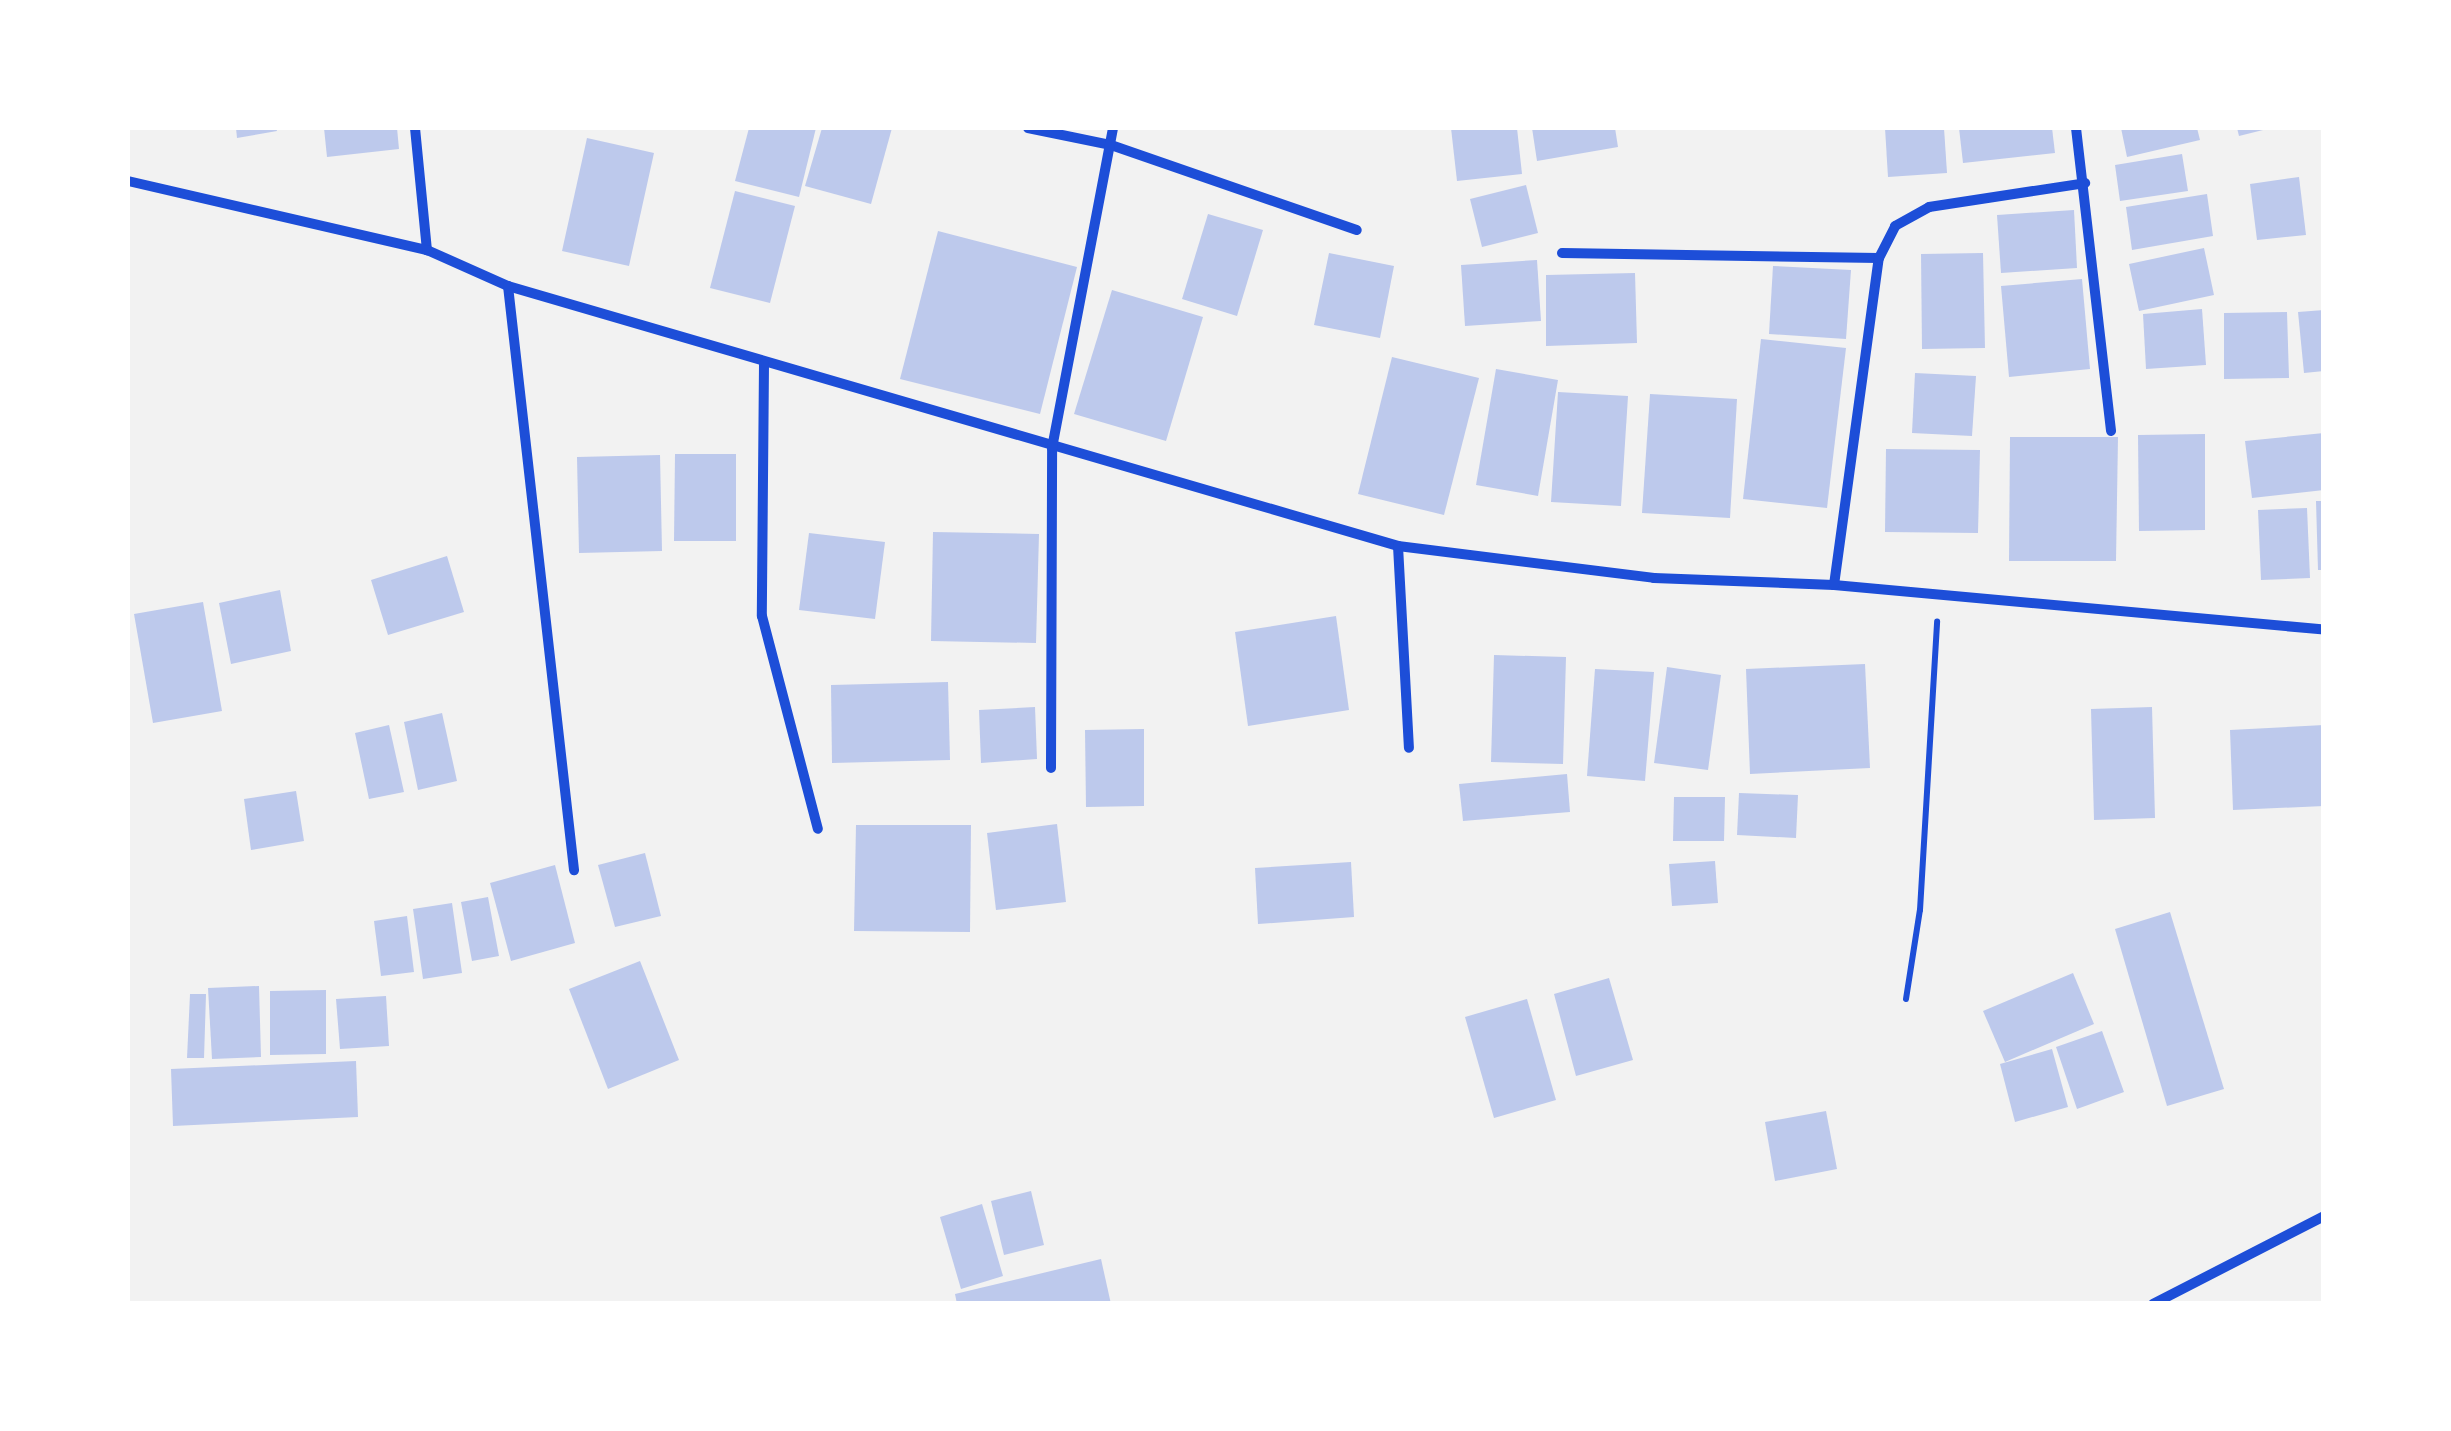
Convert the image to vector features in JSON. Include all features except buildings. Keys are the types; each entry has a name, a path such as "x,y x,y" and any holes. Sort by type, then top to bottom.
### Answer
{"street":[{"path":"415,128 427,250"},
{"path":"1028,128 1111,145 1357,230"},
{"path":"1051,768 1052,448 1112,128"},
{"path":"2076,128 2111,431"},
{"path":"128,181 427,250 508,286 764,364 1398,546 1654,578 1834,585 1938,598 2324,630"},
{"path":"1834,585 1879,258 1895,226 1929,207 2085,184"},
{"path":"1562,253 1879,258"},
{"path":"508,286 574,870"},
{"path":"764,364 762,616 818,829"},
{"path":"1398,546 1409,748"},
{"path":"2153,1304 2324,1216"}],"path":[{"path":"1906,999 1920,910 1938,598"}]}
